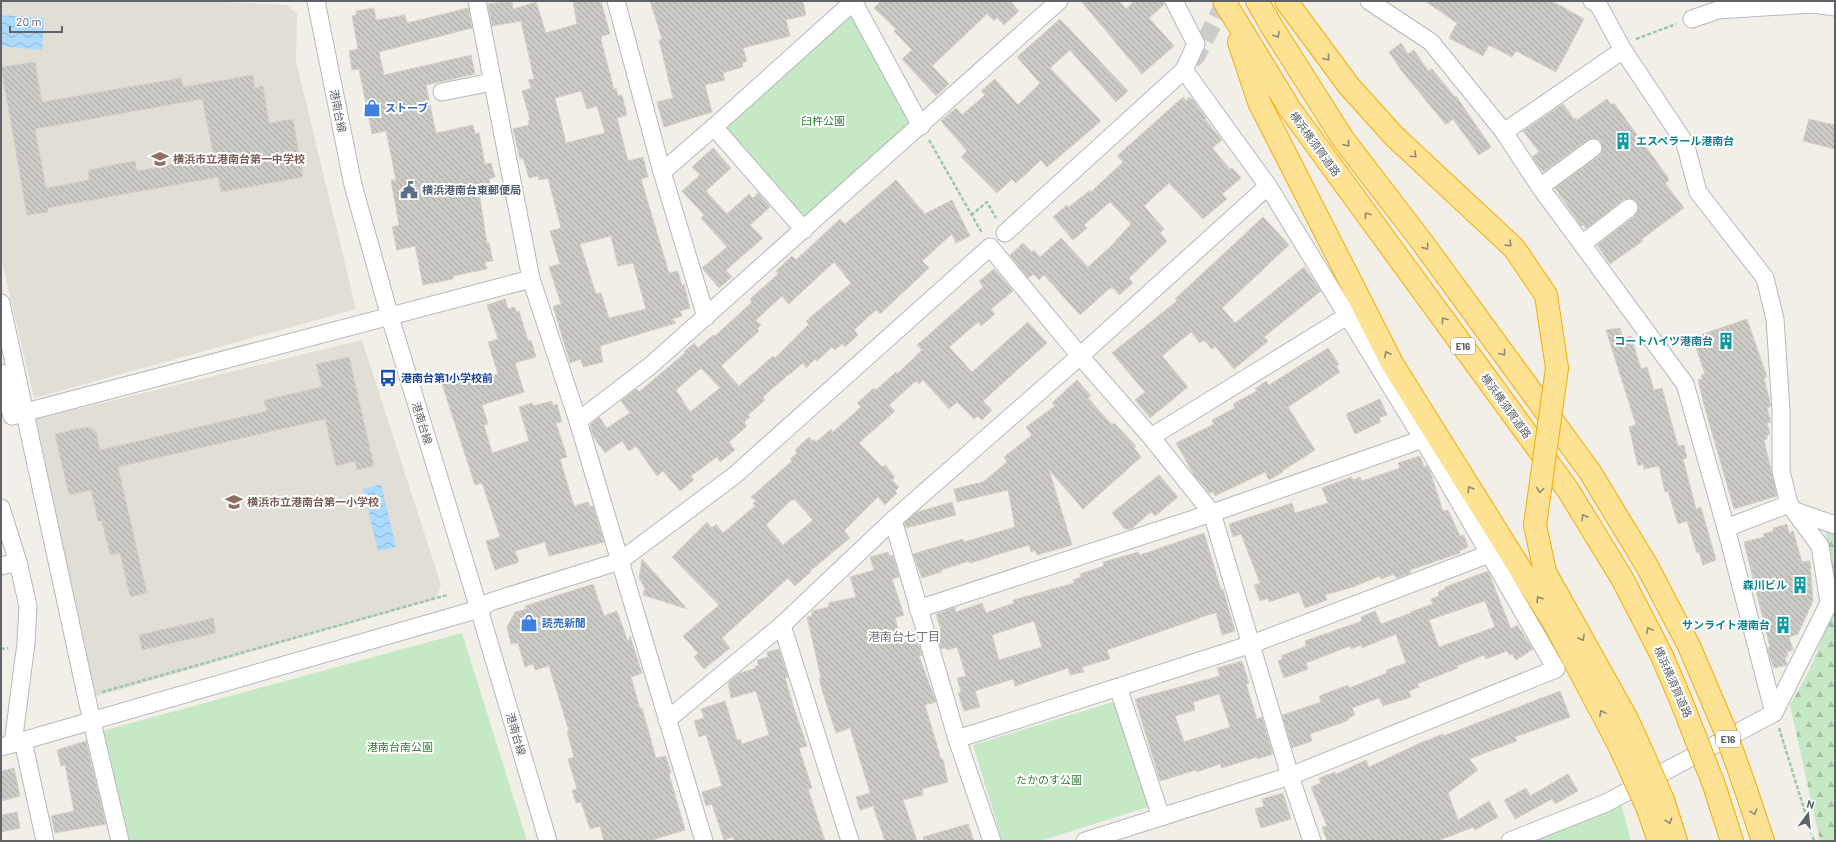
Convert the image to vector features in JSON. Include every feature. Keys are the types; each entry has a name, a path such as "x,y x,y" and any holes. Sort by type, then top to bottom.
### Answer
{"highway":[{"name":"E16","path":"1257,1 1343,139 1422,242 1590,472 1647,566 1689,646 1724,728 1763,841"},
{"path":"1286,1 1349,86 1394,136 1514,248 1546,295 1557,368 1534,525 1545,572 1627,719 1629,745"},
{"path":"1227,5 1259,102 1393,365 1629,745 1655,805 1676,841"},
{"name":"横浜横須賀道路","path":"1227,5 1290,109 1568,490 1623,580 1662,656 1682,703 1714,785 1732,841"},
{"path":"1655,805 1660,841"}],"street":[{"name":"港南台線","path":"316,1 353,185 390,317 548,841"},
{"path":"477,1 531,279 578,421 704,841"},
{"path":"616,1 662,172 706,316"},
{"path":"662,172 854,1 921,126"},
{"path":"578,421 650,366 1060,1"},
{"path":"1005,234 1184,70 1196,44 1174,1"},
{"path":"1369,1 1431,42 1504,132 1540,187 1685,384 1726,528 1774,713"},
{"path":"1510,841 1606,803 1774,713 1829,603 1820,546 1792,508 1781,471 1781,410 1775,319 1765,278 1698,192 1685,143 1626,45 1598,4 1592,1"},
{"path":"1692,19 1718,10 1810,3 1835,7"},
{"path":"1504,132 1626,45"},
{"path":"1085,841 1290,776 1556,669 1423,439 1268,186 1184,70"},
{"path":"442,92 492,82"},
{"path":"714,127 804,230"},
{"path":"1540,187 1593,148"},
{"path":"667,720 782,625 893,520 1080,356 1268,186"},
{"path":"1582,244 1629,208"},
{"path":"12,744 479,609 490,602 620,561 735,475 990,247 1080,356 1151,437 1212,513 1290,776 1312,841"},
{"path":"1,373 12,416 531,279"},
{"path":"1,303 26,412 92,722 120,841"},
{"path":"1151,437 1347,316"},
{"path":"918,609 1212,513 1423,439"},
{"path":"1,508 18,562 28,606 26,643 12,744 45,841"},
{"path":"1726,528 1792,508 1835,525"},
{"path":"893,520 957,739 992,841"},
{"path":"957,739 1252,644 1490,554"},
{"path":"1,566 18,562"},
{"path":"782,625 850,841"},
{"path":"1118,687 1161,817"}],"path":[{"path":"1626,45 1692,19"},
{"path":"921,126 990,247"},
{"path":"971,215 987,202 1005,234"},
{"path":"87,697 448,595"},
{"path":"1774,713 1814,841"}],"shaded area":[{"name":"横浜市立港南台第一中学校","path":"1,1 197,1 287,5 297,14 296,61 356,309 34,398 1,258"},
{"name":"横浜市立港南台第一小学校","path":"362,340 441,585 435,599 94,697 36,419"}],"green space":[{"name":"臼杵公園","path":"853,2 921,126 804,230 714,127"},
{"path":"1823,521 1835,525 1835,581"},
{"path":"1835,607 1835,841 1820,841 1790,705 1810,669"},
{"name":"港南台南公園","path":"462,633 527,841 128,841 102,731"},
{"name":"たかのす公園","path":"1116,701 1148,807 1040,841 1002,841 973,745"},
{"path":"1619,796 1631,841 1507,841"}],"water":[{"path":"1,15 44,18 42,50 1,46"},
{"path":"381,484 396,547 378,551 363,489"}],"building":[{"path":"512,1 513,9 536,2 546,33 577,24 573,1 601,1 610,34 601,36 601,40 614,89 616,88 618,96 622,95 627,115 617,118 628,161 643,157 648,177 641,179 669,273 678,271 682,286 684,284 690,308 680,311 682,316 672,319 676,323 600,346 603,362 583,367 581,359 570,363 553,306 561,304 549,267 560,264 550,231 561,228 548,178 539,180 538,176 529,178 523,158 520,159 513,129 529,125 528,121 530,120 522,91 531,88 528,80 534,79 521,21 492,26 488,4","holes":["581,91 587,109 597,106 605,133 566,143 555,98","611,236 618,266 633,263 646,309 609,318 601,293 596,294 580,244"]},
{"path":"650,1 803,1 806,15 786,20 790,36 743,48 747,61 742,63 743,67 723,73 725,80 705,85 712,112 664,127 657,102 673,98 659,40 662,39"},
{"path":"881,1 1010,1 1019,11 1004,25 997,18 994,21 987,14 932,66 949,84 936,96 902,59 912,50 894,31 896,29 874,8"},
{"path":"1081,1 1119,1 1126,9 1134,1 1164,1 1165,4 1149,18 1174,46 1142,74"},
{"path":"1425,1 1552,1 1584,19 1556,72 1516,51 1512,57 1489,45 1483,56 1449,38 1457,23"},
{"path":"374,8 376,20 405,15 407,23 468,8 472,28 379,52 384,75 471,55 475,74 426,85 436,133 473,125 475,134 479,133 485,164 491,163 495,177 489,179 490,184 478,186 487,243 489,243 493,261 485,262 487,269 453,276 453,279 423,285 415,246 397,250 392,227 399,225 391,180 396,180 386,131 372,134 359,69 352,70 349,51 358,49 352,16 356,15 356,11"},
{"path":"1060,19 1128,91 1116,102 1070,50 1050,68 1101,121 1047,167 1041,160 1016,183 1012,179 997,193 961,157 967,151 941,121 956,108 962,115 985,95 981,91 995,79 1018,105 1040,83 1017,57"},
{"path":"1401,43 1408,54 1414,50 1428,71 1432,69 1455,97 1456,96 1491,147 1479,155 1453,119 1446,125 1401,70 1389,52"},
{"path":"35,62 42,102 181,78 183,87 253,75 255,88 263,86 269,123 293,119 303,177 221,192 218,177 48,208 48,212 27,215 1,67","holes":["202,99 214,157 137,171 135,161 88,170 89,180 46,188 35,129"]},
{"path":"1183,97 1186,101 1189,97 1194,101 1206,118 1205,119 1222,140 1212,148 1230,169 1232,168 1241,178 1222,194 1227,199 1203,219 1169,183 1144,206 1164,229 1160,233 1167,241 1129,278 1133,283 1119,295 1113,288 1110,288 1080,315 1044,275 1039,280 1034,274 1028,278 1010,255 1023,243 1032,252 1034,250 1040,257 1061,238 1088,267 1111,246 1131,224 1110,202 1084,225 1087,228 1073,240 1053,217 1067,205 1069,207 1090,190 1091,192 1123,162 1117,156"},
{"path":"1607,99 1611,105 1614,103 1667,176 1669,181 1665,183 1684,208 1642,239 1643,241 1610,264 1597,245 1635,216 1639,207 1637,202 1632,199 1623,200 1586,229 1583,225 1581,226 1555,188 1599,156 1602,152 1601,142 1597,139 1587,140 1543,172 1532,157 1539,152 1523,131 1563,104 1574,119 1576,118 1577,120"},
{"path":"1809,119 1835,125 1835,149 1803,141"},
{"path":"713,148 731,168 706,191 727,214 749,194 753,198 758,193 770,207 750,225 763,238 726,270 732,277 719,288 702,268 727,247 701,218 704,215 682,191 700,175 692,167"},
{"path":"896,180 925,214 952,200 970,236 956,243 952,234 922,261 929,268 880,314 876,310 854,330 858,335 845,347 842,344 835,350 832,347 817,361 815,359 806,368 803,363 789,374 763,397 765,400 748,415 750,417 744,422 747,426 729,442 735,450 720,462 717,457 691,476 694,480 680,491 663,471 657,476 636,446 629,451 622,441 605,453 593,436 590,425 599,417 607,428 630,413 621,401 636,389 639,392 685,353 684,352 694,343 698,348 713,335 715,336 752,302 750,299 778,274 776,271 792,256 796,260 840,219 845,224","holes":["834,262 851,283 806,321 809,324 775,358 773,356 739,386 721,366 759,331 757,329 761,325 756,320 782,296 789,304","701,368 720,388 690,412 676,390"]},
{"path":"1263,217 1289,245 1222,308 1235,323 1304,267 1321,291 1264,337 1268,341 1234,369 1215,346 1212,349 1204,340 1200,343 1191,332 1162,356 1188,387 1150,418 1135,400 1145,392 1112,353 1177,301 1175,299"},
{"path":"994,269 1013,291 991,309 995,314 981,326 978,322 949,347 972,372 1028,322 1047,343 983,401 992,410 982,420 978,416 974,419 957,402 949,409 923,380 919,384 916,381 889,405 895,411 859,443 882,467 885,465 895,477 892,480 899,487 895,491 897,493 885,505 878,497 844,531 850,538 810,571 811,572 795,586 788,578 722,638 730,648 704,669 694,657 698,653 683,636 719,605 672,557 707,522 712,528 716,524 723,533 755,506 753,503 756,501 751,497 792,461 790,459 797,453 795,450 809,437 812,441 814,439 816,442 831,429 833,432 861,407 857,403 874,388 876,390 896,372 897,374 922,350 917,345 983,287 979,281","holes":["794,499 813,520 783,545 766,525 791,500 792,501"]},
{"path":"505,299 508,309 515,307 516,312 519,311 528,341 531,340 536,357 515,363 524,392 482,405 488,424 484,425 492,453 529,441 519,407 532,403 533,406 552,401 553,406 557,404 562,422 556,423 567,457 560,459 574,506 588,502 590,507 593,506 604,542 549,556 545,542 515,551 519,562 495,570 486,541 500,537 482,483 475,485 441,381 468,373 471,381 498,374 488,342 498,339 487,305"},
{"path":"1747,319 1767,377 1764,378 1771,406 1767,408 1771,422 1767,423 1770,434 1767,435 1767,439 1764,440 1777,496 1734,509 1698,380 1702,379 1701,375 1705,374 1694,342 1701,340 1700,335"},
{"path":"1620,328 1623,339 1631,336 1641,369 1647,367 1654,390 1662,388 1678,446 1684,445 1687,458 1683,459 1696,509 1701,507 1716,560 1703,565 1699,552 1697,553 1687,521 1678,524 1668,491 1665,492 1659,466 1644,469 1643,464 1638,466 1629,427 1636,425 1606,330"},
{"path":"1328,348 1339,364 1336,366 1340,372 1288,407 1315,450 1269,480 1265,472 1215,496 1213,492 1209,493 1194,475 1176,443 1214,424 1212,420 1235,408 1233,404 1257,391 1255,389 1266,381 1269,385"},
{"path":"349,357 374,466 357,470 355,461 336,466 325,419 118,467 147,593 130,597 120,553 110,555 102,521 98,521 91,490 69,495 55,434 87,427 93,429 96,432 100,450 267,411 264,400 322,387 316,364"},
{"path":"1077,380 1091,396 1088,398 1112,425 1114,423 1136,446 1134,448 1141,457 1083,509 1049,470 1072,545 1037,555 1035,550 1031,552 1029,545 970,563 969,561 922,578 913,554 963,539 964,542 1015,527 1008,490 957,502 954,489 983,482 1007,462 1004,457 1032,435 1026,427 1055,406 1052,403"},
{"path":"1380,399 1387,415 1379,418 1381,422 1355,434 1346,414"},
{"path":"1420,456 1424,467 1427,466 1430,471 1443,511 1448,510 1460,536 1464,535 1468,547 1459,551 1460,553 1410,570 1411,573 1396,578 1394,574 1381,579 1380,576 1353,587 1325,595 1327,600 1305,608 1299,592 1269,602 1268,598 1260,601 1254,585 1260,583 1241,534 1233,537 1229,524 1292,503 1295,513 1328,503 1322,488 1351,477 1353,480 1360,477 1362,481 1400,468 1398,463"},
{"path":"1159,475 1178,497 1155,516 1151,512 1131,529 1125,529 1112,513"},
{"path":"952,502 956,515 906,528 904,523 917,512"},
{"path":"1787,524 1789,533 1793,531 1802,562 1810,561 1813,601 1798,634 1789,637 1793,650 1787,652 1788,656 1785,657 1787,665 1774,668 1767,648 1770,647 1744,542 1764,537 1763,534 1773,531 1773,528"},
{"path":"1204,533 1221,590 1223,589 1235,631 1222,635 1216,613 1211,614 1107,650 1110,659 1082,667 1084,672 1070,675 1068,668 1015,686 1013,679 975,691 980,707 964,711 958,693 961,692 957,678 966,676 957,647 947,650 946,648 941,649 936,632 941,631 936,614 955,607 956,612 982,603 986,613 1014,603 1013,600 1074,583 1073,580 1081,577 1080,574 1104,566 1103,562 1138,552 1140,555","holes":["1034,621 1042,647 999,660 992,635"]},
{"path":"888,552 890,556 893,555 899,577 892,579 904,615 895,618 902,643 917,638 922,655 919,656 936,702 925,705 941,759 943,759 948,782 922,789 923,795 903,800 917,841 885,841 873,806 860,810 856,797 870,793 850,728 836,733 819,678 821,678 807,617 812,616 812,611 829,607 828,603 856,597 850,577 874,570 870,557"},
{"path":"642,559 687,609 643,595 645,588 639,578"},
{"path":"1488,571 1511,629 1517,625 1533,649 1516,660 1512,654 1509,655 1507,651 1486,659 1484,655 1457,666 1458,668 1417,684 1419,687 1409,691 1411,697 1383,706 1379,698 1352,708 1355,715 1348,718 1349,720 1310,734 1312,741 1292,748 1282,715 1321,702 1319,696 1348,685 1349,688 1387,673 1386,670 1406,663 1396,634 1362,648 1361,645 1351,649 1350,646 1306,663 1308,669 1284,678 1278,661 1283,659 1281,656 1306,646 1305,641 1362,621 1361,617 1375,611 1381,624 1433,604 1431,599 1439,596 1438,592 1445,589 1445,587","holes":["1485,601 1495,627 1439,647 1429,620"]},
{"path":"593,584 604,616 617,611 628,642 630,636 642,673 631,677 640,709 642,708 656,758 666,756 671,773 669,774 685,830 649,841 604,841 600,826 590,829 581,802 576,803 572,791 577,789 568,759 574,757 567,732 569,731 549,666 535,670 533,664 525,667 518,643 511,644 507,627 515,612 526,609 525,606"},
{"path":"213,618 216,633 142,650 139,635"},
{"path":"779,649 788,677 785,678 807,746 799,748 812,788 808,789 825,841 734,841 733,837 724,840 712,804 706,806 702,792 722,786 706,735 699,737 694,721 704,718 701,709 725,701 737,740 740,739 742,744 769,735 756,691 731,698 728,683 740,673 756,668 755,666 759,666 757,660 768,657 767,652"},
{"path":"1242,661 1249,683 1246,684 1257,719 1262,717 1273,754 1257,759 1257,757 1222,768 1220,764 1197,772 1196,770 1160,781 1135,699 1220,676 1217,668","holes":["1219,694 1230,727 1184,742 1175,716 1195,710 1193,702"]},
{"path":"1560,691 1570,717 1515,737 1517,741 1469,759 1478,770 1448,793 1458,820 1489,801 1498,817 1475,830 1474,827 1437,841 1327,841 1322,827 1327,826 1311,787 1321,783 1319,778 1335,772 1336,774 1366,760 1369,767 1420,743 1443,734 1443,736"},
{"path":"86,741 106,824 55,833 51,816 74,811 65,765 61,766 57,750"},
{"path":"14,768 20,796 1,801 1,771"},
{"path":"1568,774 1578,791 1555,804 1552,799 1515,819 1504,800 1526,788 1530,796"},
{"path":"1283,793 1291,819 1261,828 1255,809 1264,806 1262,799"},
{"path":"17,812 20,828 1,832 1,815"},
{"path":"968,824 974,841 924,841 923,837"}],"tunnel":[{"path":"1192,61 1197,56 1225,1"}],"place":[{"name":"ストーブ","path":"372,108"},
{"name":"エスペラール港南台","path":"1623,141"},
{"name":"横浜市立港南台第一中学校","path":"160,159"},
{"name":"横浜港南台東郵便局","path":"409,190"},
{"name":"コートハイツ港南台","path":"1726,341"},
{"name":"港南台第1小学校前","path":"388,378"},
{"name":"横浜市立港南台第一小学校","path":"234,502"},
{"name":"森川ビル","path":"1800,585"},
{"name":"読売新聞","path":"529,623"},
{"name":"サンライト港南台","path":"1783,625"}],"district":[{"name":"港南台七丁目","path":"904,637"}]}
